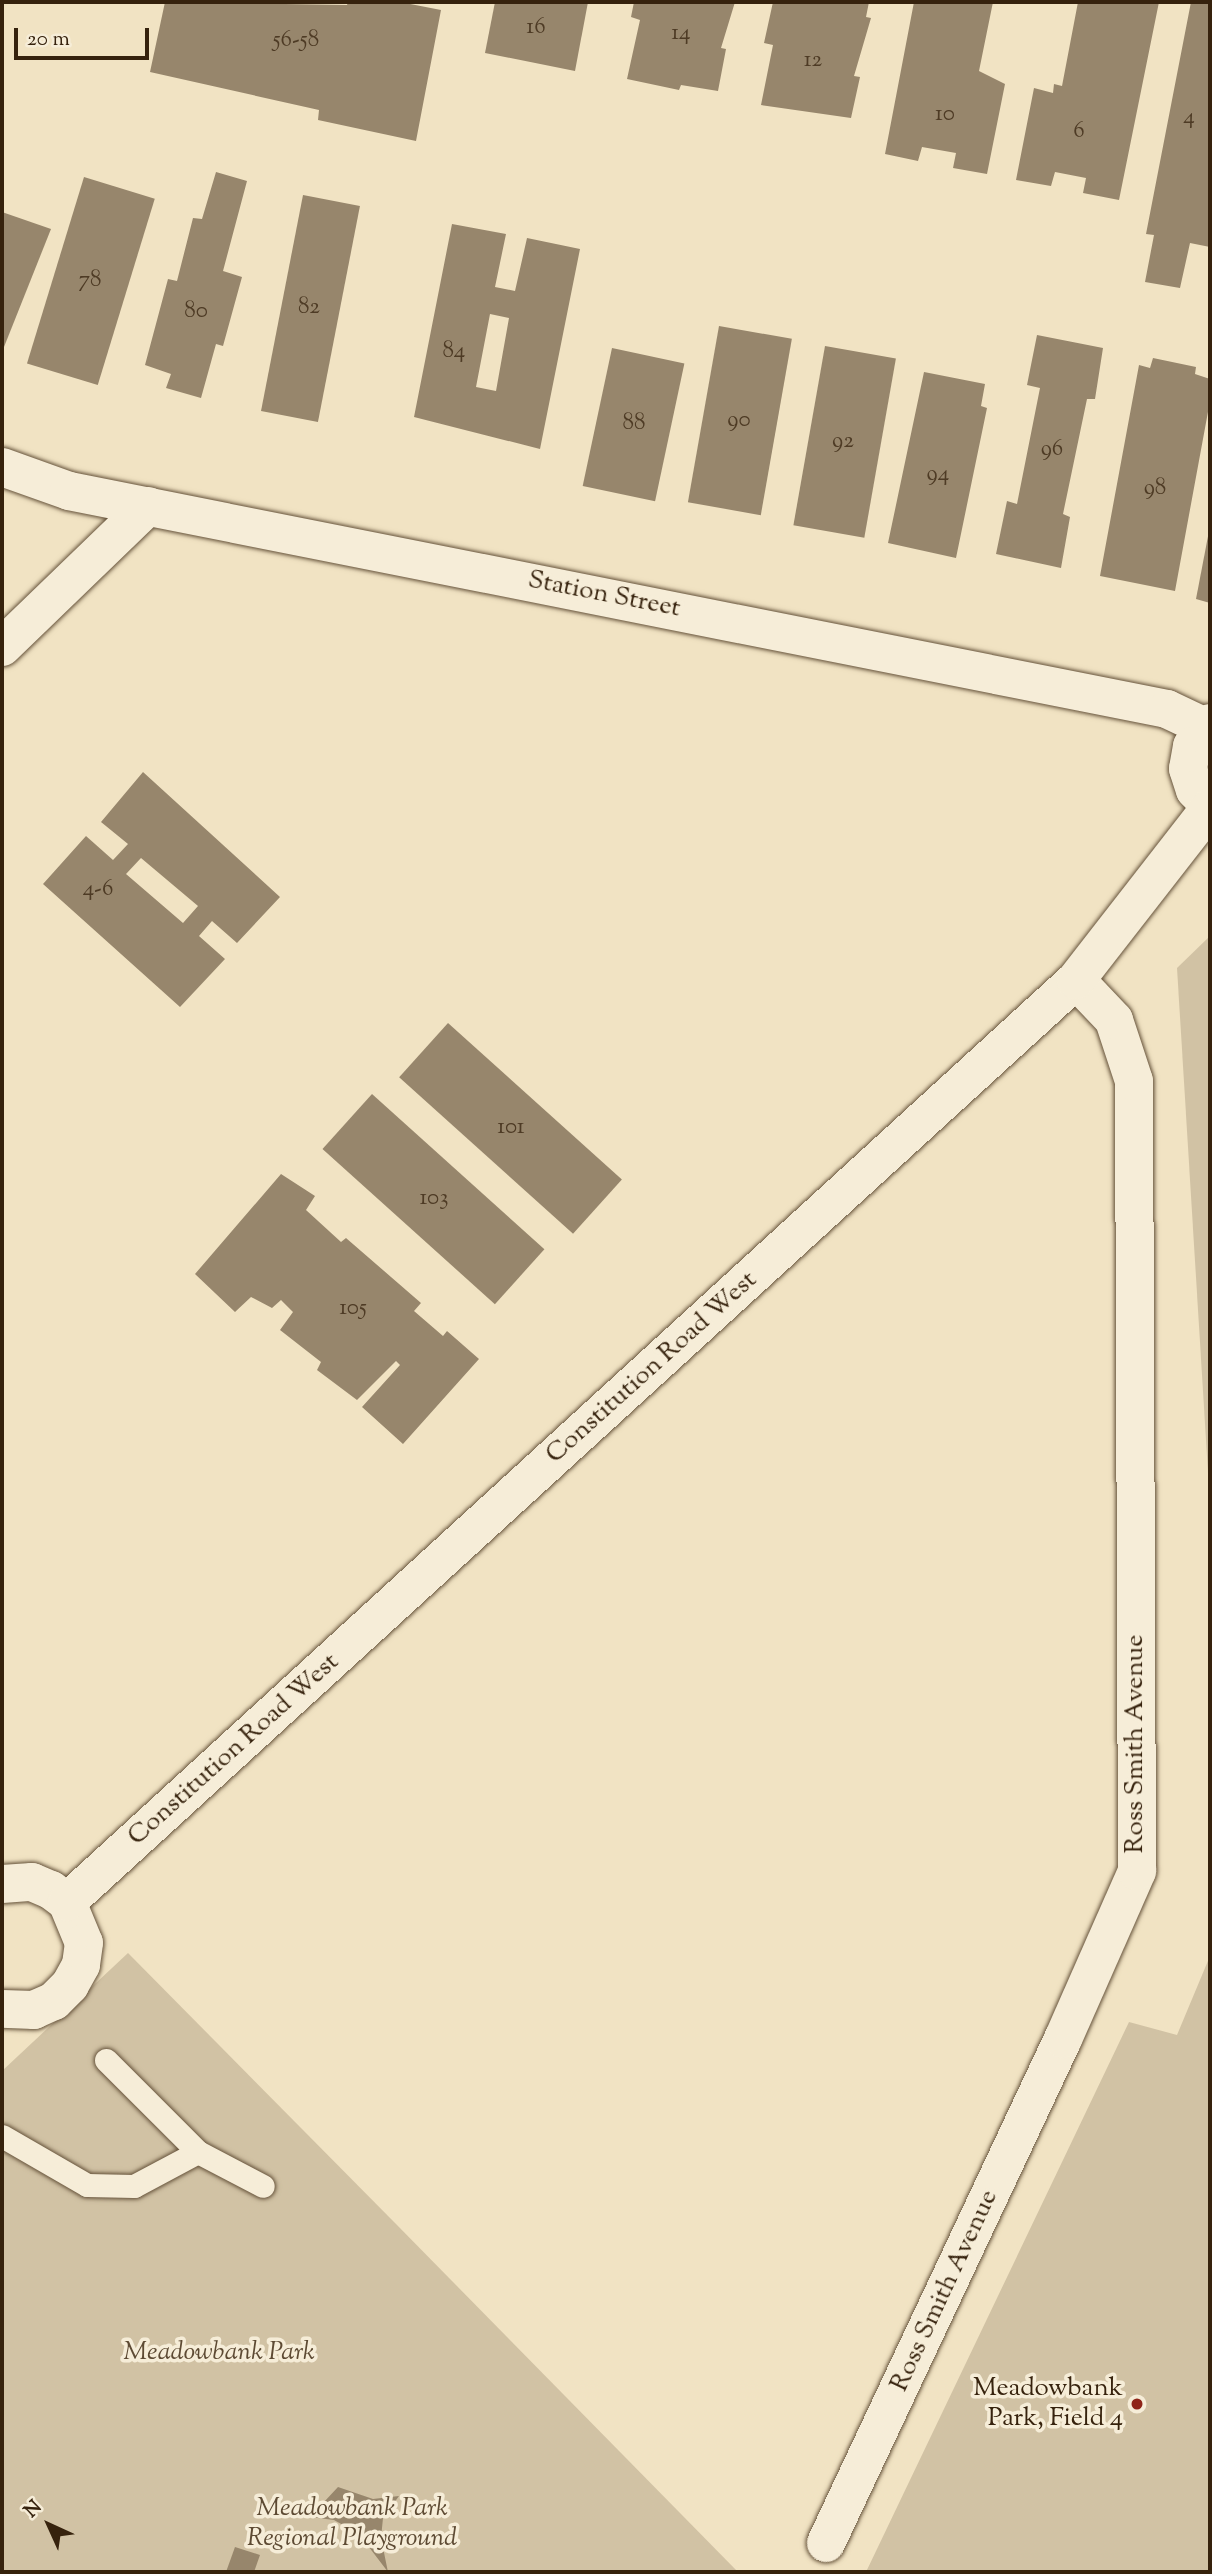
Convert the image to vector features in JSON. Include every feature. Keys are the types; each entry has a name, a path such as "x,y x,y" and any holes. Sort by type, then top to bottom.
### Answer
{"street":[{"name":"Station Street","path":"2,467 69,491 1167,709 1208,725"},
{"path":"2,646 148,506"},
{"path":"1208,725 1192,746 1188,769 1195,790 1210,807"},
{"name":"Constitution Road West","path":"67,1902 1076,980 1210,807"},
{"name":"Ross Smith Avenue","path":"826,2543 1057,2052 1137,1871 1134,1080 1114,1020 1076,980"},
{"path":"2,1884 32,1882 67,1902 83,1943 81,1965 70,1985 34,2010 2,2009"}],"lane":[{"path":"106,2060 198,2152 263,2186"},
{"path":"2,2136 87,2185 134,2186 198,2152"}],"green space":[{"path":"1210,936 1210,1505 1177,968"},
{"name":"Meadowbank Park","path":"128,1953 738,2572 2,2572 2,2071"},
{"path":"1210,1956 1210,2572 866,2572 1129,2022 1177,2035"}],"building":[{"path":"165,2 347,5 348,2 400,2 441,10 416,141 318,120 319,110 150,72"},
{"path":"495,2 588,2 575,71 485,53"},
{"path":"634,2 735,2 721,48 726,49 718,91 681,85 679,90 627,79 640,20 631,17"},
{"path":"773,2 869,2 866,17 871,18 854,76 860,77 851,118 761,105 773,45 764,43"},
{"path":"914,2 993,2 979,71 1005,84 987,174 953,168 956,153 922,147 918,161 885,154"},
{"path":"1078,2 1159,2 1119,200 1083,193 1086,178 1055,172 1051,186 1016,180 1034,88 1053,93 1054,84 1062,86"},
{"path":"1191,2 1210,2 1210,247 1190,243 1180,288 1145,282 1154,235 1146,234"},
{"path":"216,172 247,181 223,271 242,277 223,346 216,344 201,398 166,388 171,374 145,365 168,279 177,281 193,218 202,219"},
{"path":"84,177 155,199 98,385 27,363"},
{"path":"303,195 360,206 318,422 261,411"},
{"path":"2,212 51,229 2,352"},
{"path":"452,224 506,234 495,287 515,291 527,238 580,249 540,449 414,417","holes":["490,314 509,318 496,391 476,387"]},
{"path":"719,326 792,339 761,515 688,502"},
{"path":"1037,335 1103,348 1095,399 1087,399 1063,514 1070,517 1061,568 996,554 1007,501 1017,504 1040,388 1027,385"},
{"path":"825,346 896,359 864,538 793,525"},
{"path":"612,348 684,363 655,501 583,486"},
{"path":"1153,358 1196,367 1195,374 1210,379 1210,401 1175,591 1100,576 1139,365 1150,368"},
{"path":"924,372 985,384 981,406 987,408 956,558 888,543"},
{"path":"1210,531 1210,603 1196,599"},
{"path":"143,772 280,897 237,943 212,921 199,936 225,959 180,1007 43,884 86,836 113,860 128,844 101,822","holes":["141,858 198,906 183,923 126,874"]},
{"path":"448,1023 622,1180 573,1234 399,1077"},
{"path":"372,1094 544,1249 495,1304 322,1149"},
{"path":"281,1174 315,1196 306,1210 341,1242 346,1238 421,1303 414,1311 443,1336 447,1331 479,1359 403,1444 362,1407 400,1365 396,1361 357,1400 317,1370 321,1362 280,1330 293,1312 281,1300 272,1308 251,1297 235,1312 195,1274"},
{"path":"338,2487 373,2499 399,2496 383,2518 381,2538 388,2572 359,2534 334,2520 310,2517"},
{"path":"235,2547 260,2555 254,2572 226,2572"}],"place":[{"name":"Meadowbank Park, Field 4","path":"1137,2404"}],"park label":[{"name":"Meadowbank Park Regional Playground","path":"352,2524"}]}
